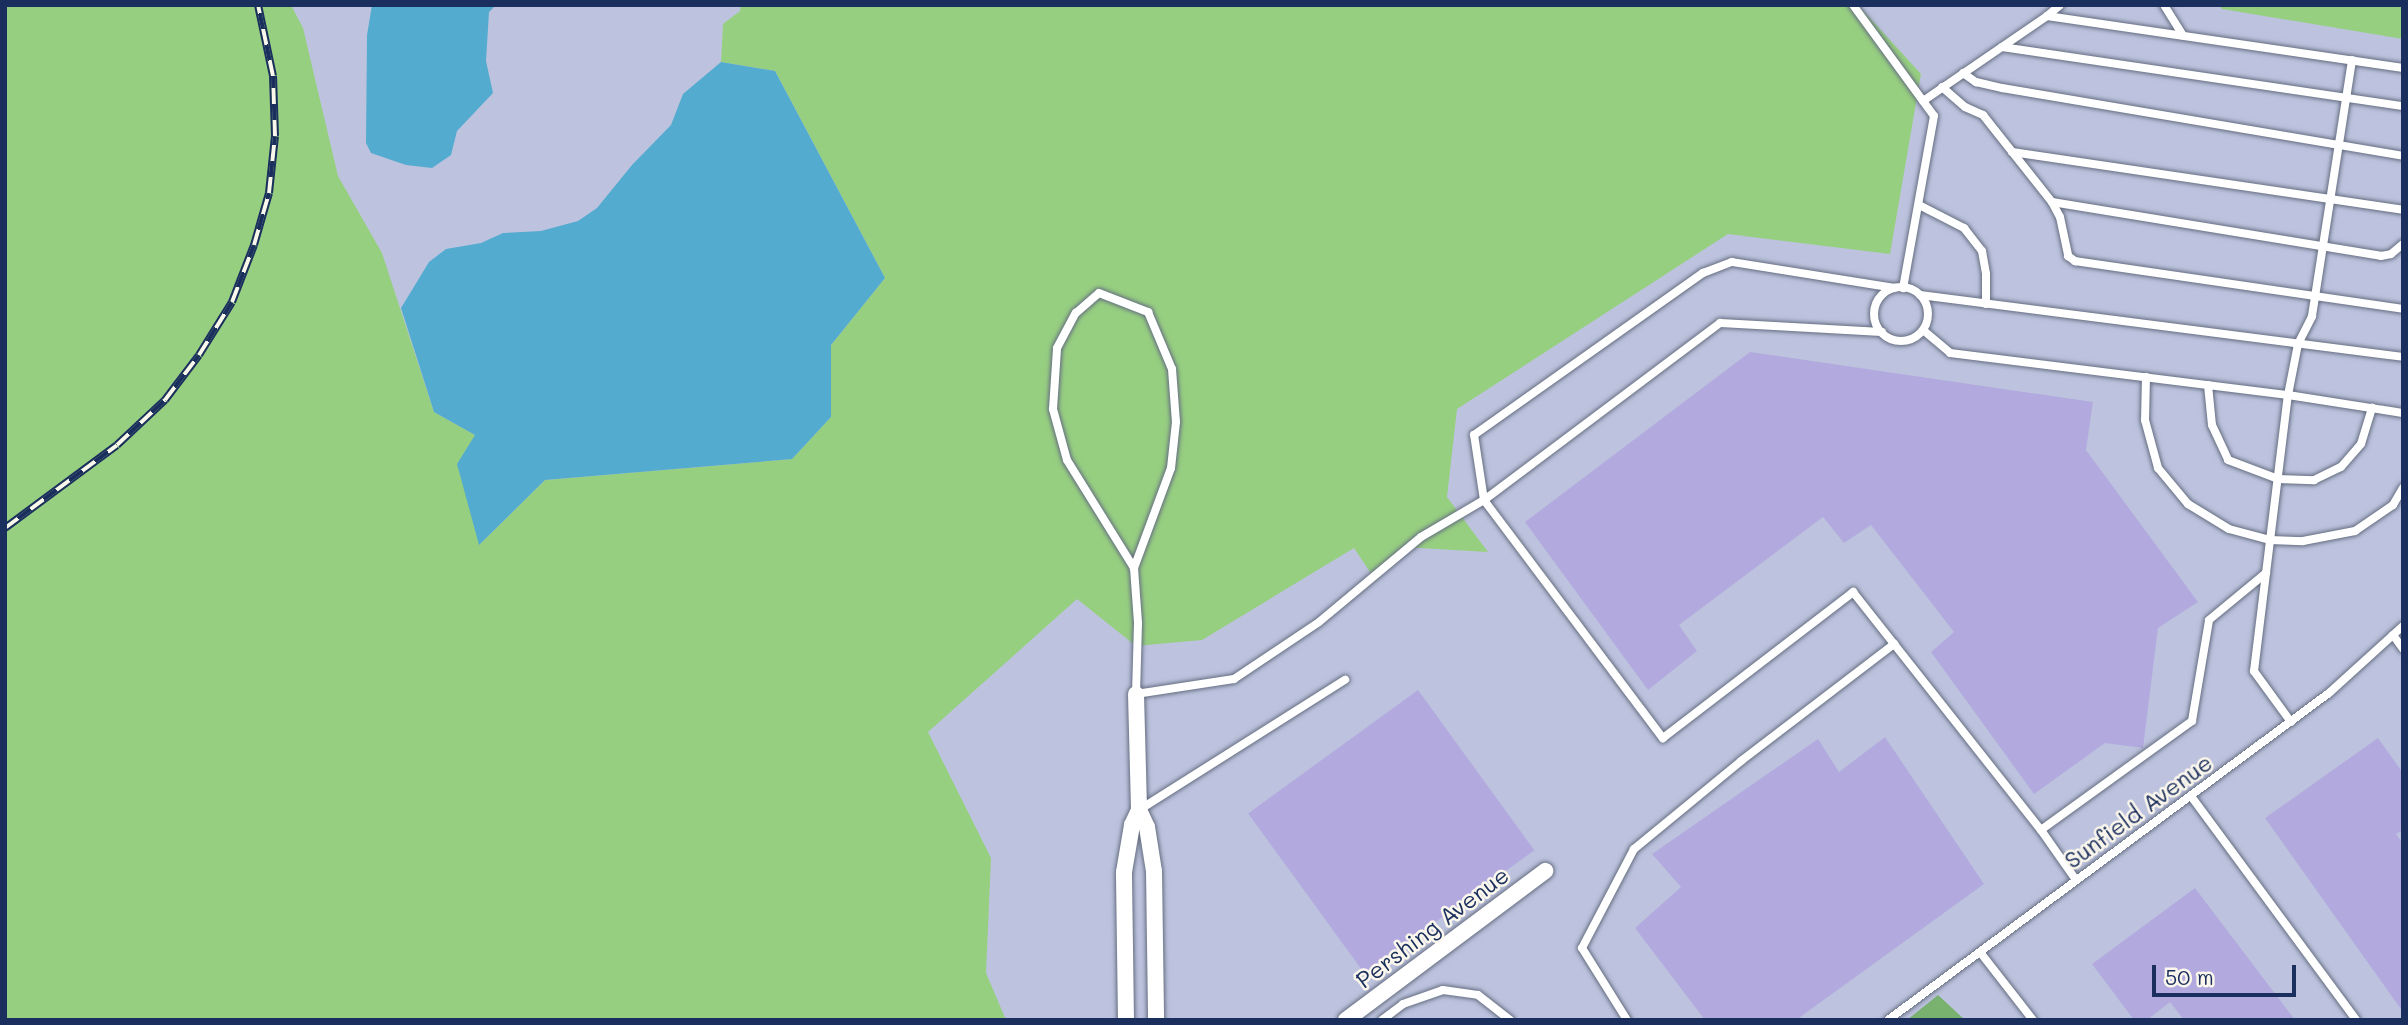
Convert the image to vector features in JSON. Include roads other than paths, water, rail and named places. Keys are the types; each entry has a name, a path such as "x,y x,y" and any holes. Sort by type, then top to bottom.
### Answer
{"street":[{"path":"1126,1020 1124,872 1130,833 1139,810 1136,694"},
{"path":"1139,810 1147,827 1154,871 1156,1020"},
{"name":"Pershing Avenue","path":"1346,1020 1545,871"}],"lane":[{"path":"1853,5 1934,116 1919,205 1899,288"},
{"path":"1923,101 2060,5"},
{"path":"2164,5 2183,36"},
{"path":"2047,16 2403,68"},
{"path":"2002,47 2403,106"},
{"path":"2291,722 2254,671 2288,395 2298,344 2312,316 2352,60"},
{"path":"1963,73 1976,82 2002,88 2403,156"},
{"path":"1942,87 1965,107 1983,115 2052,202 2060,217 2068,256 2075,261 2403,309"},
{"path":"2012,152 2403,210"},
{"path":"2052,202 2381,256 2391,254 2403,244"},
{"path":"1919,205 1964,228 1982,251 1986,274 1986,304"},
{"path":"2076,880 2041,831 1853,592 1663,738 1483,500 1475,435 1703,273 1732,262 1899,288 1920,295 2403,357"},
{"path":"1882,332 1876,323 1875,306 1885,292 1899,288"},
{"path":"1134,568 1067,460 1053,410 1057,348 1076,313 1099,293 1148,312 1172,369 1176,422 1171,468 1147,525 1134,568 1138,623 1136,694 1234,679 1319,622 1421,537 1483,500 1720,323 1882,332 1902,341 1923,330 1928,312 1920,295"},
{"path":"1923,330 1950,353 2288,395 2403,413"},
{"path":"2146,377 2145,420 2158,468 2188,504 2229,529 2270,540 2303,541 2355,531 2393,505 2403,488"},
{"path":"2208,385 2212,425 2228,460 2278,478 2314,480 2341,467 2361,444 2372,408"},
{"path":"2041,831 2192,721 2209,620 2266,573"},
{"name":"Sunfield Avenue","path":"1888,1020 2291,722 2354,672 2403,626"},
{"path":"2393,635 2403,649"},
{"path":"1628,1020 1581,948 1634,849 1741,761 1894,644"},
{"path":"1139,810 1345,680"},
{"path":"2191,796 2356,1020"},
{"path":"1980,953 2033,1020"},
{"path":"1381,1020 1403,1004 1443,990 1478,995 1510,1020"}],"water":[{"path":"372,5 496,5 489,12 486,61 493,93 457,131 451,155 432,168 406,165 371,153 366,143 367,35"},
{"path":"721,62 775,71 885,278 831,345 831,417 792,459 545,480 479,545 457,464 475,435 434,412 401,308 429,262 446,249 481,243 503,233 541,231 578,221 597,208 632,165 671,125 683,94"}],"railway":[{"path":"5,528 117,445 165,400 199,355 232,302 254,245 269,193 275,136 273,76 258,5"}]}
